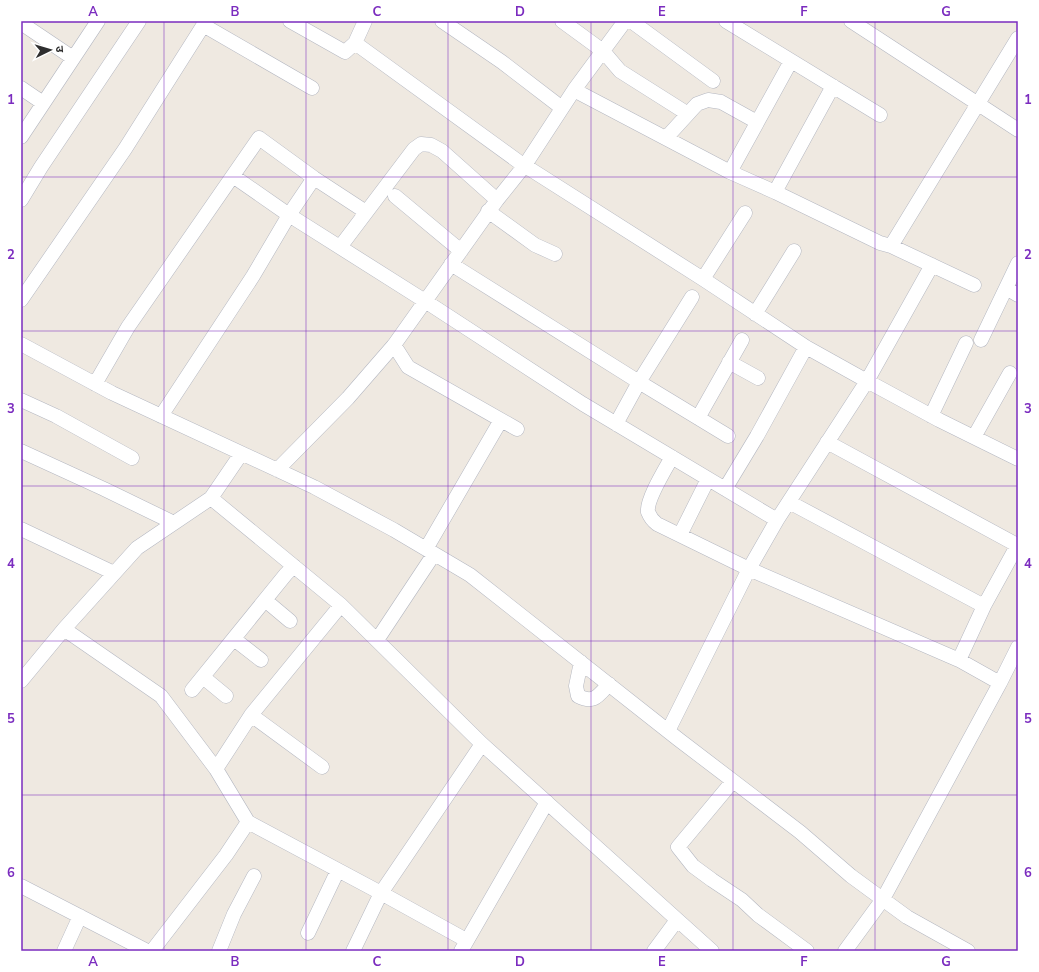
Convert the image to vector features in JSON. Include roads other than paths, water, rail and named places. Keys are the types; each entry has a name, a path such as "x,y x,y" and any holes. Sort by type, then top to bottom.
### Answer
{"street":[{"path":"21,137 98,21"},
{"path":"21,200 41,167 139,21"},
{"path":"290,21 345,52 355,43 365,21"},
{"path":"442,21 502,62 562,108"},
{"path":"562,21 603,51 620,71 688,114"},
{"path":"276,470 348,398 394,345 488,211 525,165 574,90 625,21"},
{"path":"631,21 713,81"},
{"path":"726,21 880,115"},
{"path":"851,21 1018,130"},
{"path":"21,23 73,58"},
{"path":"21,300 125,149 205,23 312,88"},
{"path":"891,246 1018,38"},
{"path":"355,43 525,165 806,347 930,416 1017,457"},
{"path":"730,172 791,61"},
{"path":"775,192 833,86"},
{"path":"21,88 44,103"},
{"path":"574,90 730,172 880,243 891,246 974,285"},
{"path":"666,138 697,104 708,100 721,102 758,122"},
{"path":"95,384 128,327 259,138 314,178 366,212"},
{"path":"340,247 414,149 421,144 431,144 442,151 497,200"},
{"path":"233,176 289,215 425,301 583,404 777,520"},
{"path":"161,416 253,276 289,215 314,178"},
{"path":"395,196 461,251"},
{"path":"488,211 535,245 555,254"},
{"path":"703,279 745,213"},
{"path":"755,314 794,251"},
{"path":"981,340 1012,291 1018,263"},
{"path":"451,264 728,436"},
{"path":"668,731 749,569 777,520 867,381 932,265"},
{"path":"616,424 639,382 692,297"},
{"path":"698,418 742,340"},
{"path":"930,416 966,343"},
{"path":"21,344 95,384 241,454 314,487 470,575 668,731 800,832 851,876 907,916 968,951"},
{"path":"394,345 408,367 517,429"},
{"path":"725,489 757,436 806,347"},
{"path":"729,362 758,378"},
{"path":"974,437 1010,373"},
{"path":"21,400 56,416 132,458"},
{"path":"377,640 430,552 501,420"},
{"path":"827,442 1017,545 984,606 959,660"},
{"path":"21,450 174,523"},
{"path":"21,681 64,629 138,548 210,498 241,454"},
{"path":"672,457 648,502 648,511 651,519 658,524 749,569 959,660 1000,683"},
{"path":"680,535 708,479"},
{"path":"210,498 342,605 482,744 712,951"},
{"path":"789,502 984,606"},
{"path":"22,533 114,573"},
{"path":"192,690 294,566"},
{"path":"265,600 290,621"},
{"path":"216,768 251,715 342,605"},
{"path":"64,629 161,696 216,768 248,822 381,893 464,946 547,802"},
{"path":"234,639 261,660"},
{"path":"845,951 883,899 1000,683 1018,646"},
{"path":"581,662 576,686 578,696 586,700 596,698 609,684"},
{"path":"203,677 226,696"},
{"path":"251,715 322,767"},
{"path":"353,951 381,893 482,744"},
{"path":"733,781 678,847 693,866 742,900 758,916 807,951"},
{"path":"152,951 226,855 248,822"},
{"path":"308,933 338,870"},
{"path":"219,951 234,914 254,876"},
{"path":"22,889 80,916 147,951"},
{"path":"64,951 80,916"},
{"path":"654,951 677,920"}]}
